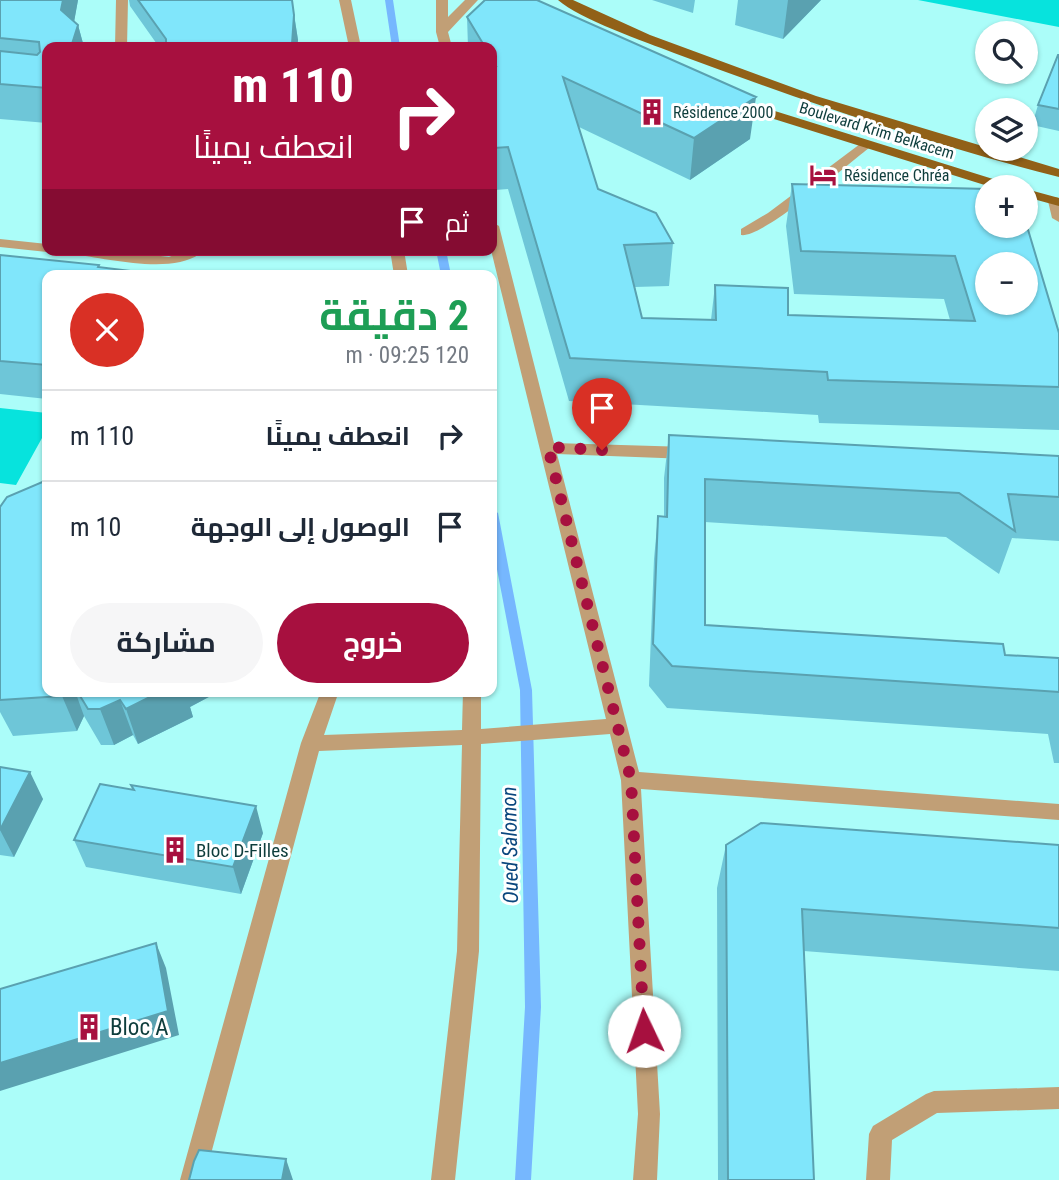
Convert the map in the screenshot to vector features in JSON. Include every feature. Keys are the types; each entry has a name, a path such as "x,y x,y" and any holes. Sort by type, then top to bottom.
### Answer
{"main road":[{"name":"Boulevard Krim Belkacem","path":"564,0 627,30 798,94 908,131 1059,173"},
{"name":"Boulevard Krim Belkacem","path":"719,96 864,145 975,178"},
{"path":"1038,196 1057,202"}],"street":[{"path":"121,42 122,0"},
{"path":"345,0 354,42"},
{"path":"442,0 445,42"},
{"path":"442,32 472,0"},
{"path":"746,232 773,216 864,145"},
{"path":"1057,202 1059,218"},
{"path":"0,243 42,247"},
{"path":"497,246 631,780 649,1114 645,1180"},
{"path":"124,256 169,261 188,256"},
{"path":"548,447 700,453"},
{"path":"192,1180 311,743 328,697"},
{"path":"443,1180 468,951 481,736 473,697"},
{"path":"311,743 481,736 619,726"},
{"path":"631,780 1059,812"},
{"path":"878,1180 881,1134 934,1102 1059,1098"}],"shaded area":[{"path":"918,0 1059,0 1059,27"},
{"path":"0,408 42,412 42,438 16,485 0,483"}],"building":[{"path":"0,0 63,0 61,10 78,25 73,42 42,42 42,88 0,84 0,51 37,55 40,52 39,42 0,38"},
{"path":"138,0 292,0 292,42 166,42"},
{"path":"485,0 537,0 756,97 694,138 563,77 598,189 656,213 673,243 624,245 642,318 716,320 715,285 788,288 788,315 975,321 955,256 801,251 792,184 975,189 975,238 1030,238 1035,252 975,252 975,315 1038,315 1038,263 1059,333 1059,387 828,380 827,372 570,358 508,147 497,148 497,42 482,42 467,17"},
{"path":"1058,55 1059,55 1059,109 1038,105"},
{"path":"0,255 99,265 98,267 122,270 42,270 42,365 0,361"},
{"path":"669,435 1059,456 1059,497 1008,494 1015,531 959,493 705,479 705,625 1003,644 1005,655 1059,658 1059,692 672,666 653,644 658,516 667,517"},
{"path":"42,482 42,697 46,697 0,700 0,507 7,497"},
{"path":"81,697 150,697 126,709 120,700 100,709 88,709"},
{"path":"0,767 30,772 0,830"},
{"path":"100,784 134,790 131,785 256,806 233,867 74,840"},
{"path":"761,823 1059,845 1059,928 802,909 814,1180 728,1180 726,845"},
{"path":"156,943 168,1011 0,1063 0,989"},
{"path":"199,1150 286,1159 282,1180 189,1180"}],"waterway":[{"name":"Oued Salomon","path":"389,0 395,42"},
{"name":"Oued Salomon","path":"442,256 445,270"},
{"name":"Oued Salomon","path":"497,539 526,690 533,1007 523,1180"}],"place":[{"name":"Résidence 2000","path":"652,112"},
{"name":"Résidence Chréa","path":"823,175"},
{"name":"Bloc D-Filles","path":"175,850"},
{"name":"Bloc A","path":"89,1027"}],"route":[{"path":"602,450 548,447 631,780 644,1031"}]}
